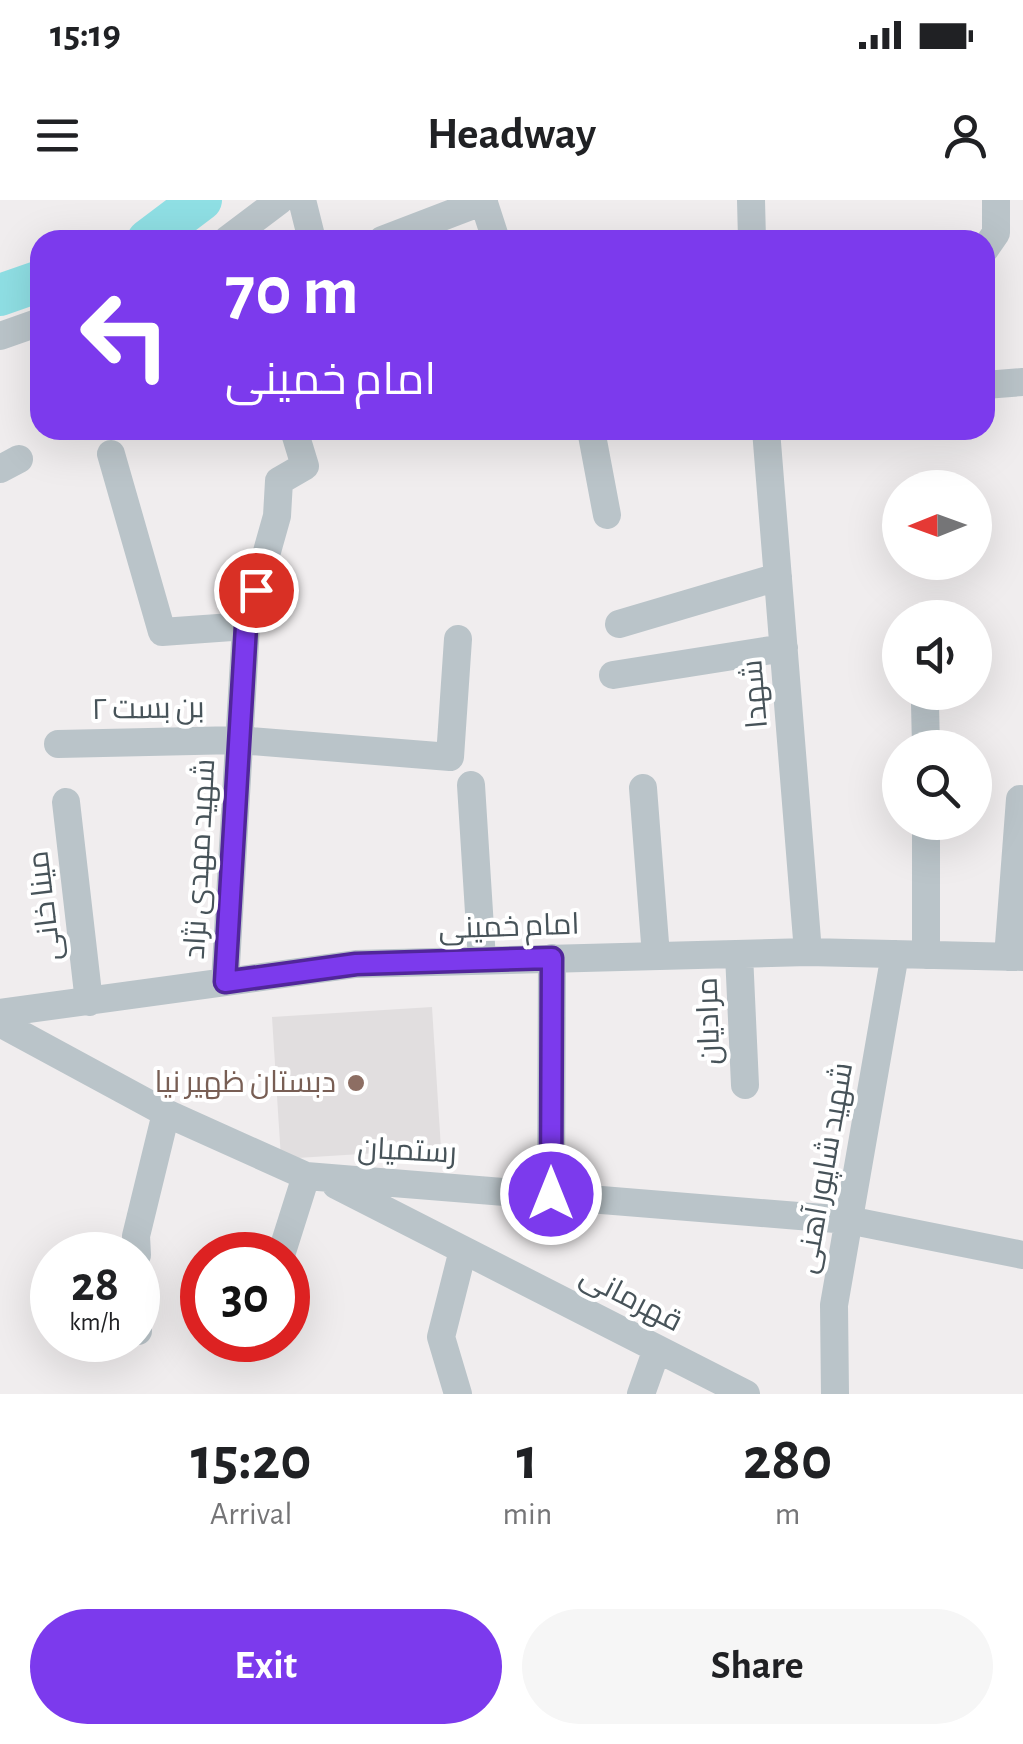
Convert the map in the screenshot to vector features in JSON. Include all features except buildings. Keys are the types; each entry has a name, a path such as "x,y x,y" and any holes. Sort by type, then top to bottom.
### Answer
{"street":[{"path":"240,230 280,200"},
{"path":"302,200 310,230"},
{"path":"407,230 483,200 493,230"},
{"path":"751,200 752,230"},
{"path":"995,234 996,200"},
{"path":"0,336 30,326"},
{"path":"995,384 1023,382"},
{"name":"شهید مهدی نژاد","path":"225,982 246,626 277,516 280,481 305,466 297,440"},
{"path":"592,440 607,515"},
{"name":"شهدا","path":"767,440 808,952"},
{"path":"110,454 162,632 246,626"},
{"path":"619,624 778,577"},
{"name":"شهید مهدی نژاد","path":"239,740 450,757 458,639"},
{"path":"613,675 784,648"},
{"name":"بن بست ۲","path":"58,744 239,740"},
{"path":"471,785 482,960"},
{"path":"644,788 656,956"},
{"path":"1015,957 1020,799"},
{"name":"مینا خانی","path":"66,802 89,1002"},
{"path":"926,840 926,954"},
{"name":"امام خمینی","path":"0,1013 356,964 808,952 1015,957"},
{"name":"مرادیان","path":"739,954 744,1085"},
{"name":"شهید شاپور آهنی","path":"835,1394 834,1305 895,954"},
{"path":"551,1194 552,958"},
{"name":"رستمیان","path":"0,1023 166,1113 316,1178 848,1220 1023,1255"},
{"path":"137,1232 166,1113"},
{"path":"292,1232 316,1178"},
{"name":"قهرمانی","path":"316,1178 746,1394"},
{"path":"458,1394 441,1337 463,1250"},
{"path":"642,1394 658,1349"}],"shaded area":[{"name":"دبستان ظهیر نیا","path":"432,1007 441,1149 281,1159 272,1017"}],"waterway":[{"path":"161,230 201,200"},
{"path":"0,295 30,284"}],"place":[{"name":"دبستان ظهیر نیا","path":"356,1083"}],"route":[{"path":"256,590 246,626 225,982 356,964 552,958 551,1194"}]}
